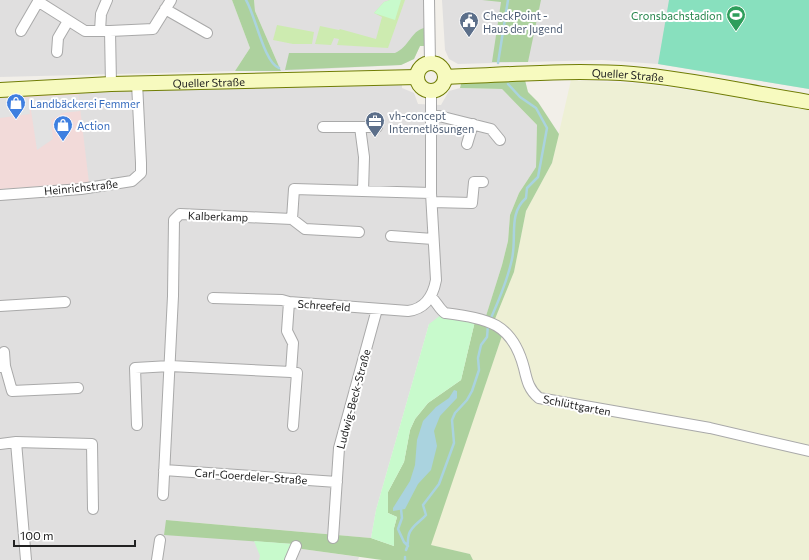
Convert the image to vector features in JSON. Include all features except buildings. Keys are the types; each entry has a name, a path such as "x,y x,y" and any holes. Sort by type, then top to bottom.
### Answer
{"main road":[{"path":"430,63 440,67 445,77 441,87 431,91 422,87 417,77 421,68 430,63"},
{"name":"Queller Straße","path":"445,77 600,73 633,74 688,81 809,102"},
{"name":"Queller Straße","path":"0,90 137,83 417,77"}],"street":[{"path":"107,0 100,14 105,31 112,84"},
{"path":"21,31 39,1 85,31 153,30 171,0"},
{"path":"428,0 430,63"},
{"path":"165,9 207,33"},
{"path":"57,52 58,38 68,20"},
{"name":"Heinrichstraße","path":"0,195 81,189 132,181 141,174 137,83"},
{"path":"431,91 431,198 436,280 431,297"},
{"path":"431,114 492,129 500,140"},
{"path":"467,144 473,124"},
{"path":"323,126 377,127"},
{"path":"360,127 364,157 363,191"},
{"path":"292,219 294,189 363,191 472,203 474,182 483,182"},
{"name":"Kalberkamp","path":"163,495 173,296 174,220 180,214 292,219 305,229 359,232"},
{"path":"391,236 433,239"},
{"name":"Schreefeld","path":"213,298 282,300 289,302 377,309 415,310 421,308 431,297"},
{"name":"Schlüttgarten","path":"431,297 445,313 486,320 506,332 518,348 531,390 539,398 710,428 809,451"},
{"path":"0,306 65,302"},
{"path":"289,302 287,331 293,343 291,372"},
{"name":"Ludwig-Beck-Straße","path":"333,538 339,448 377,309"},
{"path":"4,352 3,366 12,391 78,388"},
{"path":"136,425 135,368 170,366 297,373 293,426"},
{"path":"16,442 26,560"},
{"path":"0,444 16,442 92,444 93,510"},
{"name":"Carl-Goerdeler-Straße","path":"164,470 337,482"},
{"path":"157,560 160,540"},
{"path":"290,560 296,546"}],"shaded area":[{"path":"0,0 232,0 250,48 235,71 0,77"},
{"path":"254,0 424,0 424,46 420,46 414,59 401,65 281,71 255,11"},
{"path":"442,0 809,0 809,89 658,64 602,60 458,64 449,59 445,50"},
{"path":"402,84 402,88 414,93 418,104 441,105 449,91 460,88 502,89 537,125 536,167 519,193 510,215 508,241 484,323 429,324 376,510 371,538 166,520 293,544 302,549 359,557 358,560 0,560 0,189 42,187 78,91"},
{"path":"78,91 89,183 0,189 0,98"},
{"path":"78,95 80,111 63,113 51,120 53,139 37,150 29,97"},
{"path":"0,98 28,98 30,114 0,118"}],"green space":[{"path":"232,0 254,0 255,11 281,71 235,71 250,48"},
{"path":"390,0 405,0 388,48 337,45 339,39 334,38 331,45 315,44 320,26 340,29 376,39 382,17 374,13 384,2"},
{"path":"390,0 401,0 395,20 374,13 384,2"},
{"path":"482,0 541,0 528,62 492,62 501,2"},
{"name":"Cronsbachstadion","path":"669,0 809,0 809,89 658,64"},
{"path":"277,25 314,32 312,44 293,44 273,40"},
{"path":"424,28 424,46 420,46 414,59 401,65 285,70 289,53 395,53 404,47 416,32"},
{"path":"525,80 528,92 538,102 559,134 552,163 526,211 514,272 495,319 486,316 508,241 510,215 519,193 536,167 537,125 502,89 460,88 461,84"},
{"path":"571,80 644,84 809,107 809,447 543,395 535,388 508,329 495,319 514,272 526,211 552,163"},
{"path":"441,315 475,321 461,380 428,403 415,419 410,430 404,462 388,492 388,513 397,517 394,528 394,546 371,538 376,510 429,324"},
{"path":"475,321 503,333 431,545 470,554 473,560 382,560 302,549 293,544 164,535 166,520 371,538 394,546 394,528 397,517 388,513 388,492 404,462 410,430 415,419 428,403 461,380"},
{"path":"503,333 516,352 532,396 722,434 809,454 809,560 473,560 470,554 430,545"},
{"path":"254,541 293,544 286,560 259,560 260,556"}],"water":[{"path":"454,390 457,391 457,398 440,416 434,431 437,446 431,470 418,484 405,509 393,511 393,508 410,481 415,465 417,440 423,421 436,407 449,398"}],"waterway":[{"path":"246,0 264,48 274,64 279,68"},
{"path":"498,63 508,0"},
{"path":"491,318 503,289 512,259 514,226 517,211 520,204 526,198 527,188 538,177 547,128 536,108 520,97 508,84"},
{"path":"406,550 410,531 426,515 423,505 439,484 454,443 452,420 455,413 467,400 472,391 479,370 478,358 481,345 487,337 488,325"},
{"path":"401,509 402,518 398,529 404,542 408,546"}],"place":[{"name":"Cronsbachstadion","path":"736,32"},
{"name":"CheckPoint - Haus der Jugend","path":"469,38"},
{"name":"Landbäckerei Femmer","path":"16,120"},
{"name":"vh-concept Internetlösungen","path":"375,138"},
{"name":"Action","path":"63,142"}]}
